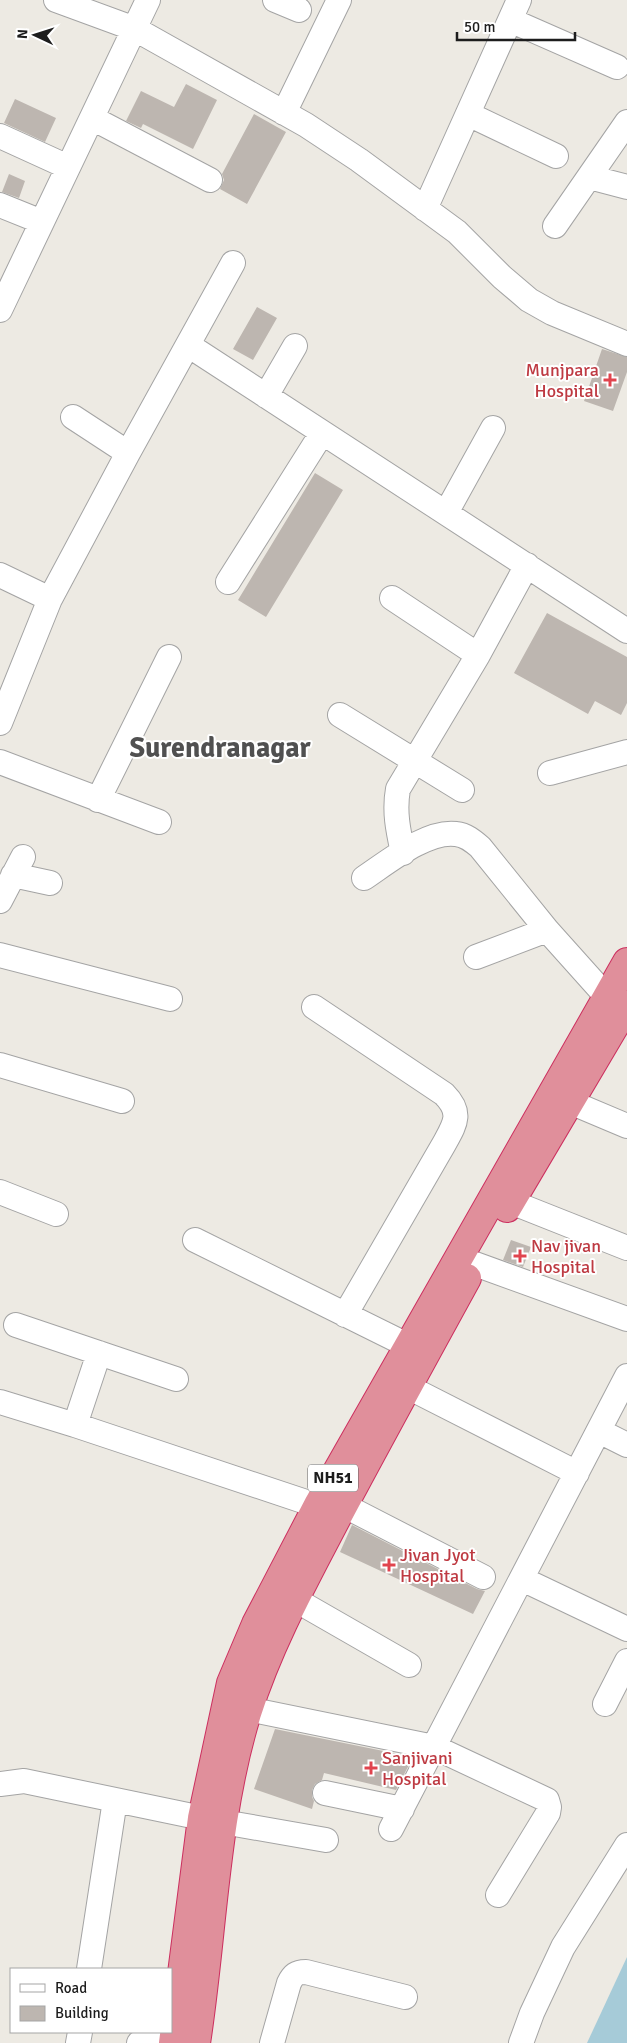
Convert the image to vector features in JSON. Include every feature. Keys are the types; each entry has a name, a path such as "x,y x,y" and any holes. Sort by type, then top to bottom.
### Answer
{"highway":[{"name":"NH51","path":"181,2040 231,1682 256,1624 334,1508 408,1387 475,1264 570,1102 614,1014 627,962"},
{"name":"NH51","path":"212,1820 232,1770 248,1709 267,1657 408,1345 614,1014"}],"street":[{"path":"56,0 134,29 284,113 359,160 457,232 509,284 529,300 552,313 627,344"},
{"path":"0,310 148,0"},
{"path":"275,0 299,10"},
{"path":"284,113 340,0"},
{"path":"425,209 468,114 510,7 617,67"},
{"path":"468,114 556,156"},
{"path":"92,118 210,180"},
{"path":"555,226 627,122"},
{"path":"0,136 68,167"},
{"path":"589,177 627,187"},
{"path":"0,205 42,222"},
{"path":"0,723 50,599 233,263"},
{"path":"188,345 627,631"},
{"path":"266,396 295,346"},
{"path":"73,417 128,453"},
{"path":"446,513 493,428"},
{"path":"228,582 322,433"},
{"path":"403,853 395,804 398,789 478,655 527,566"},
{"path":"0,575 50,599"},
{"path":"392,598 478,655"},
{"path":"98,800 169,657"},
{"path":"340,715 462,790"},
{"path":"550,773 627,752"},
{"path":"0,762 159,822"},
{"path":"364,878 425,840 440,835 456,834 468,838 480,846 614,1014"},
{"path":"0,901 18,866 50,883"},
{"path":"476,957 547,930"},
{"path":"0,955 170,999"},
{"path":"314,1008 444,1094 453,1103 456,1112 454,1124 444,1144 345,1315"},
{"path":"0,1065 122,1101"},
{"path":"570,1102 627,1126"},
{"path":"0,1192 56,1214"},
{"path":"511,1202 627,1248"},
{"path":"195,1240 408,1345"},
{"path":"475,1264 627,1319"},
{"path":"16,1325 176,1379"},
{"path":"75,1425 99,1353"},
{"path":"325,1793 397,1819 627,1376"},
{"path":"408,1387 577,1473"},
{"path":"0,1402 334,1508 483,1577"},
{"path":"599,1431 627,1445"},
{"path":"522,1579 627,1629"},
{"path":"294,1599 409,1665"},
{"path":"605,1704 627,1661"},
{"path":"248,1709 434,1747 547,1800 548,1813 498,1895"},
{"path":"0,1784 24,1781 212,1820 326,1840"},
{"path":"89,1968 115,1800"},
{"path":"521,2043 532,2013 563,1946 627,1845"},
{"path":"272,2043 289,1984 293,1975 299,1972 306,1972 405,1997"},
{"path":"139,2043 181,2040"}],"water":[{"path":"627,1957 627,2043 587,2043"}],"building":[{"path":"186,84 217,100 193,149 143,124 141,128 126,121 141,91 174,107"},
{"path":"15,99 56,118 45,142 4,123"},
{"path":"254,114 286,132 247,204 220,189 224,180 222,174"},
{"path":"9,174 25,181 19,198 2,192"},
{"path":"257,307 277,318 253,360 233,349"},
{"path":"602,349 627,357 627,372 613,411 584,401"},
{"path":"315,473 343,490 266,617 238,600"},
{"path":"547,613 627,657 627,703 621,715 595,701 588,714 514,673"},
{"path":"511,1240 531,1247 523,1267 503,1260"},
{"path":"352,1525 477,1589 485,1591 473,1614 340,1552"},
{"path":"275,1729 413,1757 396,1790 324,1773 322,1780 315,1784 312,1790 314,1801 312,1809 254,1789"}],"place":[{"name":"Munjpara Hospital","path":"610,380"},
{"name":"Nav jivan Hospital","path":"520,1256"},
{"name":"Jivan Jyot Hospital","path":"389,1565"},
{"name":"Sanjivani Hospital","path":"371,1768"}],"district":[{"name":"Surendranagar","path":"220,748"}]}
